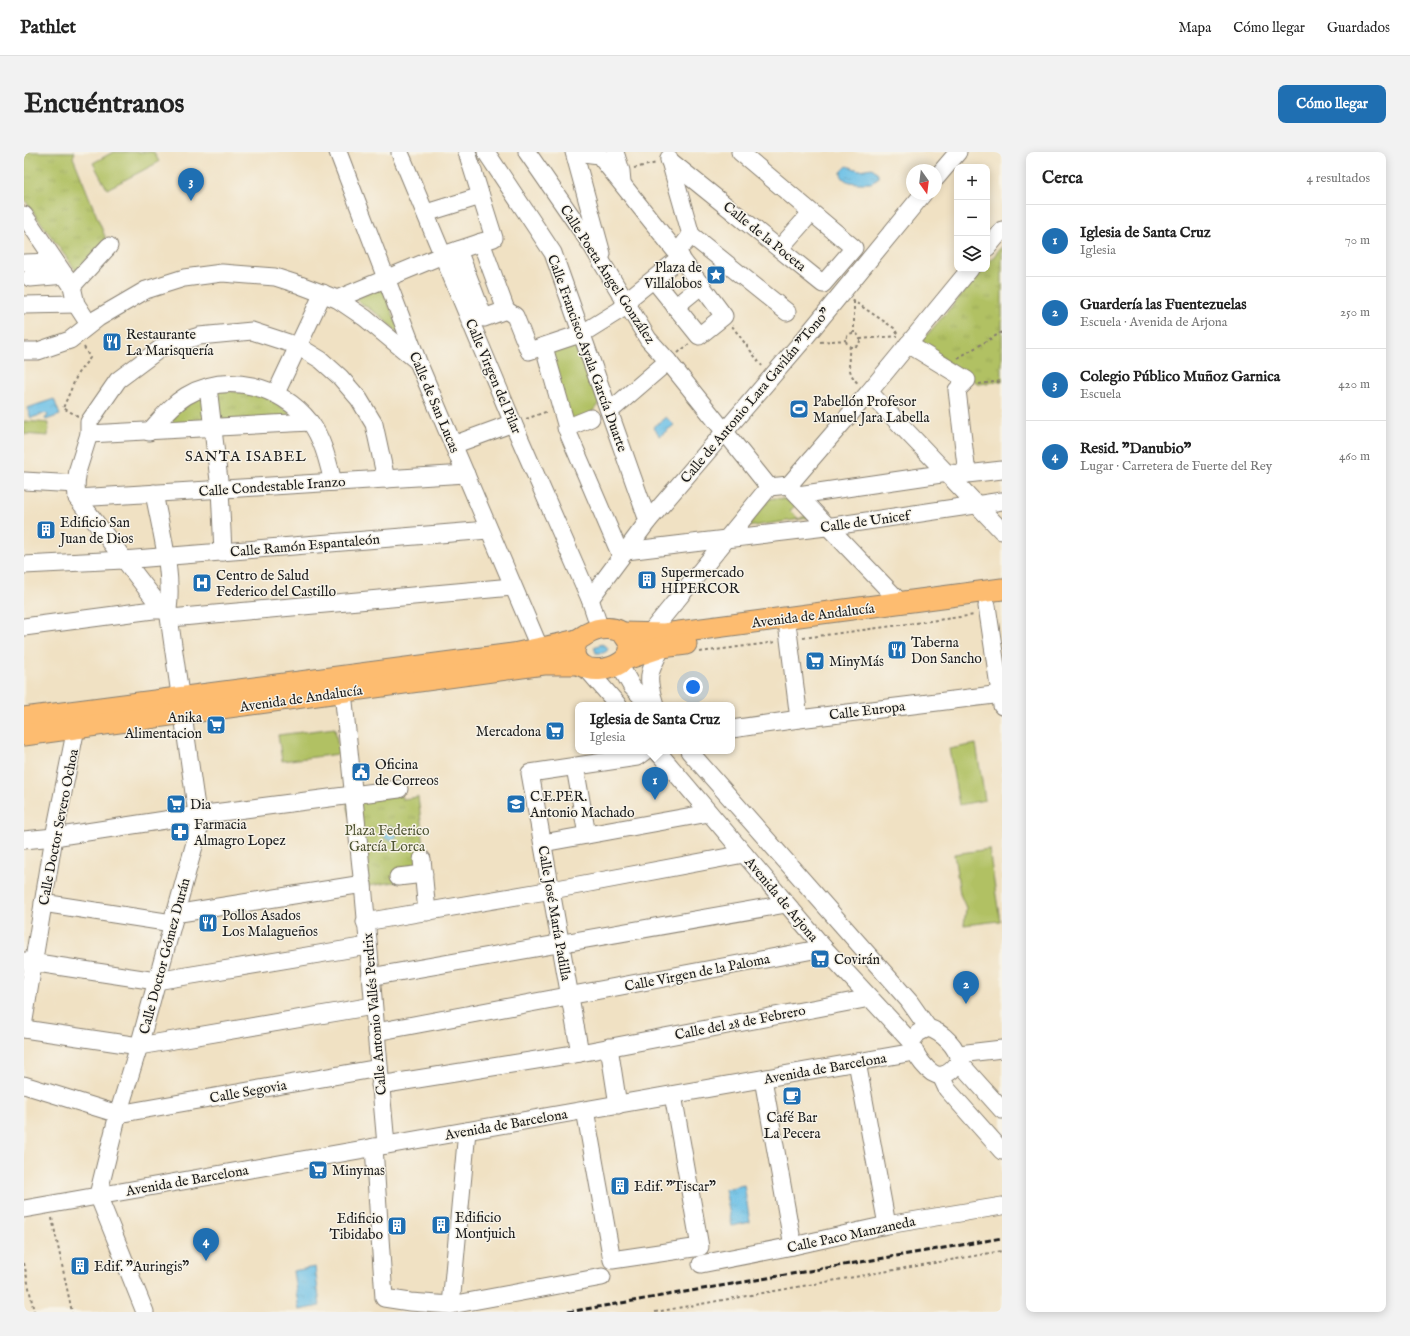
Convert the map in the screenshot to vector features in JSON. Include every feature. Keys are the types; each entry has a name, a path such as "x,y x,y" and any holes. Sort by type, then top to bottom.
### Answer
{"main road":[{"name":"Avenida de Andalucía","path":"623,661 656,641 664,634 901,604 1002,589"},
{"name":"Avenida de Andalucía","path":"623,633 656,641 788,631 994,604"},
{"path":"600,629 612,629 623,633 629,642 630,650 623,661 608,668 583,667 574,653 577,640 590,632 600,629"},
{"name":"Avenida de Andalucía","path":"24,735 76,728 182,706 540,649 577,640"},
{"name":"Avenida de Andalucía","path":"24,718 342,692 544,664 583,667"}],"street":[{"name":"Calle de San Lucas","path":"338,152 385,279 418,362 512,587 540,649"},
{"path":"276,394 298,346 330,296 385,279 451,252 494,238 470,160 487,152"},
{"name":"Calle Francisco Ayala García Duarte","path":"487,152 535,223 553,253 648,521"},
{"name":"Calle Poeta Ángel González","path":"527,152 592,246 648,340 668,361 769,487"},
{"path":"608,273 575,152 598,155 621,179 724,316 699,336 654,280"},
{"path":"615,152 621,179"},
{"path":"740,152 811,213 780,248"},
{"path":"942,171 958,152"},
{"name":"Calle Virgen del Pilar","path":"400,153 426,214 451,252 513,423 590,599 600,629"},
{"path":"668,156 691,235 787,312"},
{"name":"Calle de la Poceta","path":"668,156 823,284 854,248 811,213"},
{"path":"426,214 481,196"},
{"name":"Calle de Antonio Lara Gavilán \"Tono\"","path":"590,599 648,521 724,431 804,339 848,298 919,200"},
{"path":"24,215 29,230 64,274 76,304 84,330"},
{"path":"990,244 1002,230"},
{"path":"536,349 582,333 620,310 625,302 654,280 679,255 691,235"},
{"path":"481,242 506,310 515,316 536,349 561,407 566,428 624,553"},
{"path":"27,270 64,274 108,246"},
{"path":"451,252 484,318 506,310"},
{"path":"793,490 870,392 903,340 967,272"},
{"path":"24,351 38,351 70,340 146,290 184,278 222,273 275,277 330,296 365,318 418,362"},
{"path":"675,307 702,285"},
{"path":"24,305 76,304"},
{"path":"170,614 156,601 123,560 76,491 78,469 89,428 118,380 161,348 200,336 252,331 298,346 321,360 340,377 360,399 374,424 386,479"},
{"path":"903,340 967,380 957,390 967,474"},
{"path":"610,411 668,361"},
{"path":"149,432 167,412 181,400 200,389 237,383 276,394 310,422 324,449 333,482"},
{"path":"208,387 220,489 223,552"},
{"path":"870,392 979,505 1002,531"},
{"path":"566,428 592,418"},
{"path":"89,428 149,432 310,422"},
{"path":"453,446 513,423"},
{"path":"654,702 649,684 650,670 656,641 728,538 769,487 793,490 948,473 967,474 1002,470"},
{"name":"Calle Condestable Iranzo","path":"24,481 76,491 154,493 466,474"},
{"path":"793,490 826,527 901,604"},
{"name":"Calle Doctor Gómez Durán","path":"98,1195 118,1114 140,1046 156,981 199,828 170,614 170,597 165,557 154,493"},
{"name":"Calle de Unicef","path":"624,553 709,542 728,538 826,527 1002,501"},
{"name":"Calle Ramón Espantaleón","path":"24,565 165,557 488,530"},
{"path":"24,627 153,610 170,614 512,587"},
{"path":"994,604 1002,698"},
{"path":"788,631 798,719"},
{"path":"623,661 632,687 645,702"},
{"path":"583,667 615,702"},
{"name":"Calle Antonio Vallés Perdrix","path":"342,692 354,795 380,1077 380,1146 384,1298 410,1302 451,1304"},
{"name":"Calle Europa","path":"735,729 798,719 1002,698"},
{"name":"Calle Doctor Severo Ochoa","path":"24,1020 28,961 43,903 54,837 76,728"},
{"path":"587,835 575,767 636,757 640,754"},
{"name":"Avenida de Arjona","path":"660,754 824,948 913,1047"},
{"name":"Avenida de Arjona","path":"692,754 909,1001 928,1028"},
{"name":"Calle José María Padilla","path":"575,767 530,773 562,944 580,1053"},
{"path":"24,840 54,837 198,814 399,789"},
{"path":"543,843 709,813"},
{"path":"365,922 552,890 744,854"},
{"path":"398,877 423,866 427,912"},
{"path":"43,903 173,919 362,880"},
{"path":"370,977 786,904"},
{"path":"28,961 156,981 367,946"},
{"name":"Calle Virgen de la Paloma","path":"376,1032 824,948"},
{"name":"Calle del 28 de Febrero","path":"580,1053 870,998"},
{"path":"24,1029 140,1046 373,1006"},
{"path":"1002,1049 959,1058 952,1070 941,1076 933,1074 913,1047 918,1033 928,1028 942,1036 959,1058 1002,1110"},
{"path":"609,1047 618,1105"},
{"name":"Avenida de Barcelona","path":"24,1209 857,1062 913,1047"},
{"name":"Calle Segovia","path":"118,1114 380,1077 580,1053"},
{"path":"857,1062 887,1225"},
{"path":"941,1076 947,1089 1002,1151"},
{"path":"763,1079 793,1246"},
{"path":"24,1085 118,1114"},
{"path":"585,1110 612,1260 700,1247 673,1095"},
{"path":"467,1131 451,1304 602,1277"},
{"path":"98,1195 145,1312"},
{"name":"Calle Paco Manzaneda","path":"701,1264 793,1246 887,1225 1002,1206"}],"path":[{"path":"621,179 668,156"},
{"path":"848,298 854,333 860,338 903,340"},
{"path":"848,298 894,328 903,340"},
{"path":"724,316 771,378"},
{"path":"84,330 90,358 78,373 63,408 89,428"},
{"path":"943,366 1002,332"},
{"path":"804,339 808,343 846,340 848,336 854,333"},
{"path":"668,361 699,336"},
{"path":"850,346 854,347 858,345 860,338"},
{"path":"846,340 850,346 848,360 850,372 856,382 870,392"},
{"path":"967,380 979,384 1002,381"},
{"path":"513,423 561,407"},
{"path":"52,1217 72,1312"},
{"path":"654,1312 1002,1251"},
{"path":"24,1263 34,1312"}],"green space":[{"path":"24,152 75,152 73,157 106,239 76,271 24,199"},
{"path":"113,152 154,152 159,162 107,189 93,163"},
{"path":"1002,246 1002,381 979,384 920,343 981,272 990,272 990,261"},
{"path":"382,287 402,337 380,316 355,299"},
{"path":"575,339 599,403 590,415 569,422 547,350"},
{"path":"216,390 261,394 306,423 218,421"},
{"path":"204,394 212,428 162,422"},
{"path":"24,421 49,423 48,436 24,434"},
{"path":"769,499 784,499 796,505 790,511 799,519 806,515 808,518 747,527"},
{"path":"335,728 339,754 282,761 278,735"},
{"path":"976,744 985,800 959,805 949,749"},
{"name":"Plaza Federico García Lorca","path":"401,795 402,799 418,797 428,877 368,886 347,803"},
{"path":"989,849 1000,921 964,925 966,908 960,894 954,854"}],"water":[{"path":"847,166 859,170 872,168 878,173 878,178 871,183 857,183 848,181 844,179 841,172"},
{"path":"54,399 60,415 46,420 45,418 48,416 46,413 31,418 27,408"},
{"path":"666,417 674,425 660,436 653,427"},
{"path":"602,644 608,648 607,651 603,653 596,653 594,647"},
{"path":"390,826 395,828 397,833 395,838 390,840 385,838 383,833 385,828"},
{"path":"744,1185 750,1222 732,1226 725,1189"},
{"path":"315,1267 320,1306 299,1310 293,1271"}],"railway":[{"path":"568,1312 1002,1238"}],"place":[{"name":"Colegio Público Muñoz Garnica","path":"191,201"},
{"name":"Plaza de Villalobos","path":"716,275"},
{"name":"Restaurante La Marisquería","path":"112,342"},
{"name":"Pabellón Profesor Manuel Jara Labella","path":"799,409"},
{"name":"Edificio San Juan de Dios","path":"46,530"},
{"name":"Supermercado HIPERCOR","path":"647,580"},
{"name":"Centro de Salud Federico del Castillo","path":"202,583"},
{"name":"Taberna Don Sancho","path":"897,650"},
{"name":"MinyMás","path":"815,661"},
{"name":"Anika Alimentacion","path":"216,725"},
{"name":"Mercadona","path":"555,731"},
{"name":"Oficina de Correos","path":"361,772"},
{"name":"Iglesia de Santa Cruz","path":"655,800"},
{"name":"Dia","path":"176,804"},
{"name":"C.E.PER. Antonio Machado","path":"516,804"},
{"name":"Farmacia Almagro Lopez","path":"180,832"},
{"name":"Pollos Asados Los Malagueños","path":"208,923"},
{"name":"Covirán","path":"820,959"},
{"name":"Guardería las Fuentezuelas","path":"966,1004"},
{"name":"Café Bar La Pecera","path":"792,1096"},
{"name":"Minymas","path":"318,1170"},
{"name":"Edif. \"Tiscar\"","path":"620,1186"},
{"name":"Edificio Montjuich","path":"441,1225"},
{"name":"Edificio Tibidabo","path":"397,1226"},
{"name":"Resid. \"Danubio\"","path":"206,1261"},
{"name":"Edif. \"Auringis\"","path":"80,1266"}],"district":[{"name":"SANTA ISABEL","path":"246,456"}]}
